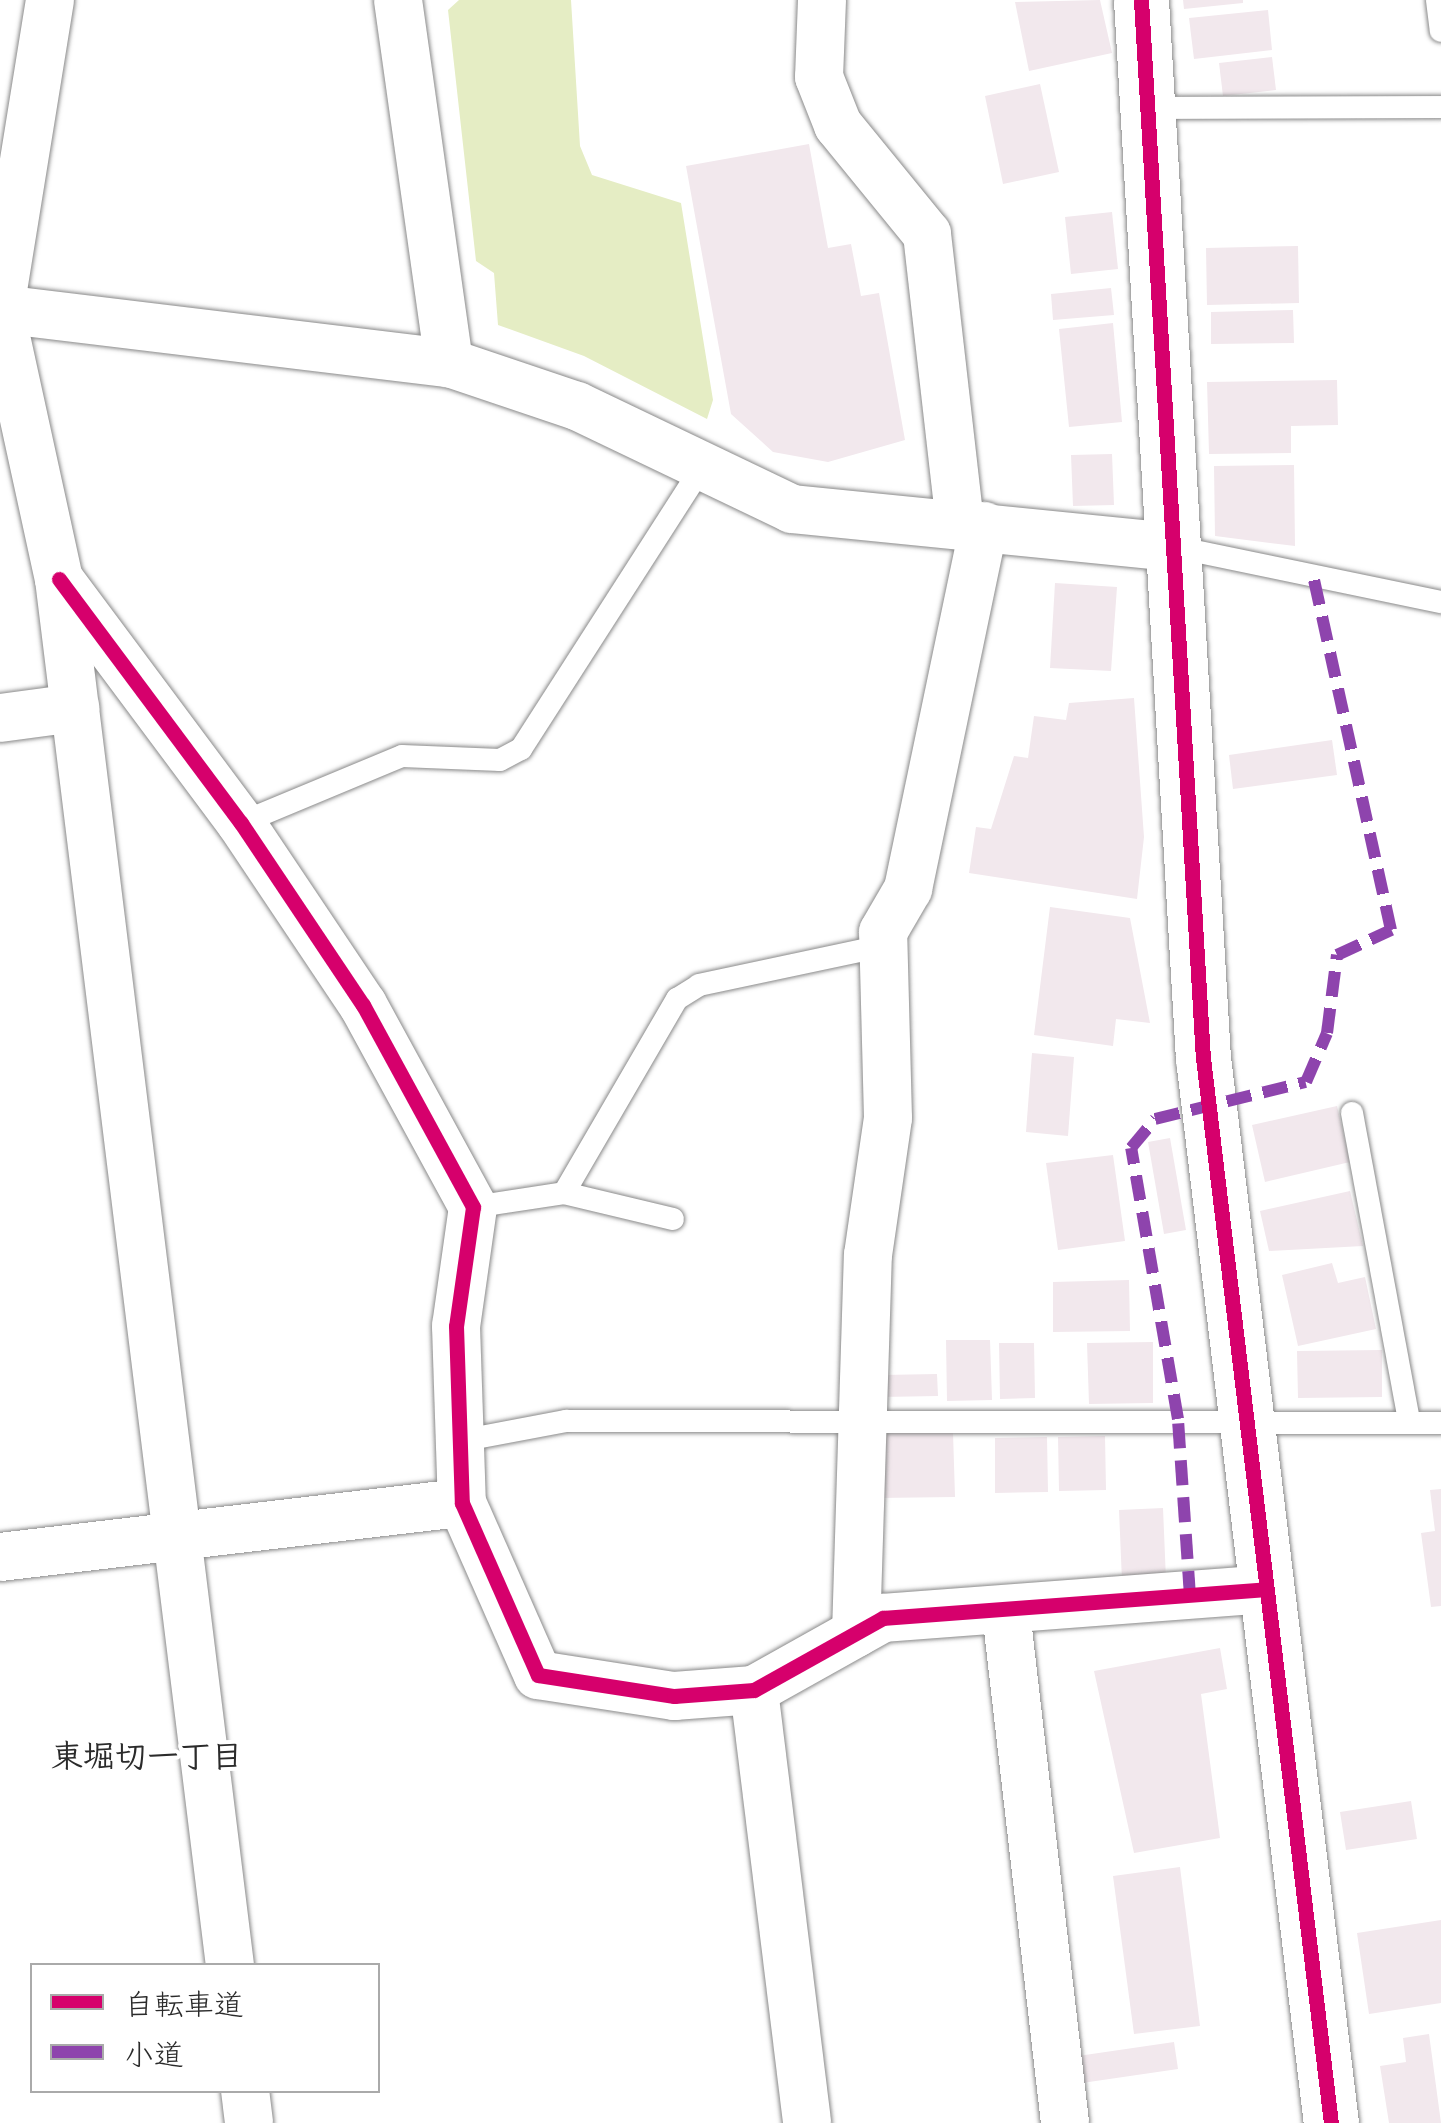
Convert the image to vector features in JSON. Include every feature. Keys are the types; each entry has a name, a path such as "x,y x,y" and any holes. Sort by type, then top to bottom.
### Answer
{"street":[{"path":"50,0 0,309 58,578 230,1963"},
{"path":"398,0 449,363"},
{"path":"822,0 819,77 838,125 927,234 972,524 908,889 882,946 888,1118 868,1255 856,1632"},
{"path":"1140,0 1202,1058 1331,2123"},
{"path":"0,309 449,363 577,406 792,509 1174,547"},
{"path":"58,578 241,823 363,1005 472,1207 456,1326 462,1503 538,1674 674,1696 754,1690 883,1618 1266,1590"},
{"path":"0,718 75,708"},
{"path":"0,1557 462,1503"},
{"path":"1006,1612 1065,2123"},
{"path":"754,1690 807,2123"},
{"path":"245,2093 249,2123"}],"lane":[{"path":"1436,0 1441,31"},
{"path":"1147,108 1441,106"},
{"path":"241,823 402,756 500,760 521,749 703,466"},
{"path":"1174,547 1441,602"},
{"path":"564,1194 677,999 699,986 882,946"},
{"path":"1352,1113 1409,1420"},
{"path":"472,1207 564,1194 672,1219"},
{"path":"460,1441 566,1421 864,1417 1441,1423"}],"green space":[{"path":"459,0 571,0 580,146 592,175 681,203 713,400 707,419 584,356 498,325 494,273 476,261 448,10"}],"building":[{"path":"1100,0 1112,53 1029,71 1015,2"},
{"path":"1183,0 1243,0 1243,3 1184,9"},
{"path":"1268,10 1272,50 1194,59 1189,18"},
{"path":"1272,57 1276,90 1223,96 1219,63"},
{"path":"1040,84 1059,172 1003,184 985,96"},
{"path":"809,144 828,248 851,244 861,296 879,293 905,440 828,462 773,452 731,414 686,166"},
{"path":"1112,212 1118,269 1071,274 1065,217"},
{"path":"1298,246 1299,303 1207,305 1206,248"},
{"path":"1111,288 1114,315 1053,320 1051,294"},
{"path":"1293,310 1294,343 1211,344 1211,312"},
{"path":"1113,323 1122,422 1069,427 1059,329"},
{"path":"1337,380 1338,425 1291,426 1291,453 1209,454 1207,382"},
{"path":"1112,454 1114,505 1073,506 1071,455"},
{"path":"1294,465 1295,546 1215,536 1214,466"},
{"path":"1055,583 1117,587 1111,671 1050,668"},
{"path":"1134,698 1144,837 1137,899 969,873 976,827 991,829 1014,756 1028,758 1034,716 1066,720 1069,703"},
{"path":"1332,740 1337,775 1233,789 1229,755"},
{"path":"1050,907 1130,918 1150,1023 1116,1019 1113,1046 1034,1035"},
{"path":"1032,1053 1074,1057 1068,1136 1026,1132"},
{"path":"1337,1106 1350,1162 1265,1182 1252,1125"},
{"path":"1170,1138 1186,1230 1164,1234 1148,1142"},
{"path":"1113,1155 1125,1241 1058,1250 1046,1163"},
{"path":"1350,1191 1363,1246 1269,1251 1260,1211"},
{"path":"1332,1263 1338,1283 1365,1277 1376,1329 1298,1346 1282,1275"},
{"path":"1129,1280 1130,1331 1053,1332 1053,1282"},
{"path":"946,1340 990,1340 992,1400 947,1401"},
{"path":"1153,1342 1153,1403 1089,1404 1087,1343"},
{"path":"999,1343 1034,1343 1035,1398 1000,1399"},
{"path":"1382,1350 1382,1397 1298,1398 1297,1351"},
{"path":"937,1374 938,1396 882,1397 882,1375"},
{"path":"953,1432 955,1497 878,1498 877,1433"},
{"path":"1105,1436 1106,1490 1059,1491 1058,1437"},
{"path":"1047,1437 1048,1492 995,1493 995,1438"},
{"path":"1441,1489 1441,1606 1431,1607 1421,1533 1435,1531 1430,1490"},
{"path":"1163,1508 1166,1580 1122,1581 1119,1510"},
{"path":"1220,1648 1227,1689 1201,1694 1220,1838 1134,1853 1094,1671"},
{"path":"1411,1801 1417,1839 1346,1850 1340,1812"},
{"path":"1180,1867 1200,2026 1134,2034 1113,1876"},
{"path":"1441,1920 1441,2003 1369,2014 1357,1933"},
{"path":"1429,2034 1441,2123 1389,2123 1380,2066 1406,2062 1403,2038"},
{"path":"1174,2042 1178,2069 1082,2083 1078,2056"}],"marked path":[{"path":"1190,1596 1178,1419 1131,1148 1155,1119 1306,1082 1327,1033 1337,955 1391,930 1313,576"}],"cycle path":[{"path":"1141,0 1203,1058 1331,2123"},
{"path":"59,579 241,823 363,1005 473,1207 456,1326 462,1503 538,1675 674,1696 754,1690 883,1618 1266,1589"}],"district":[{"name":"東堀切一丁目","path":"147,1756"}]}
